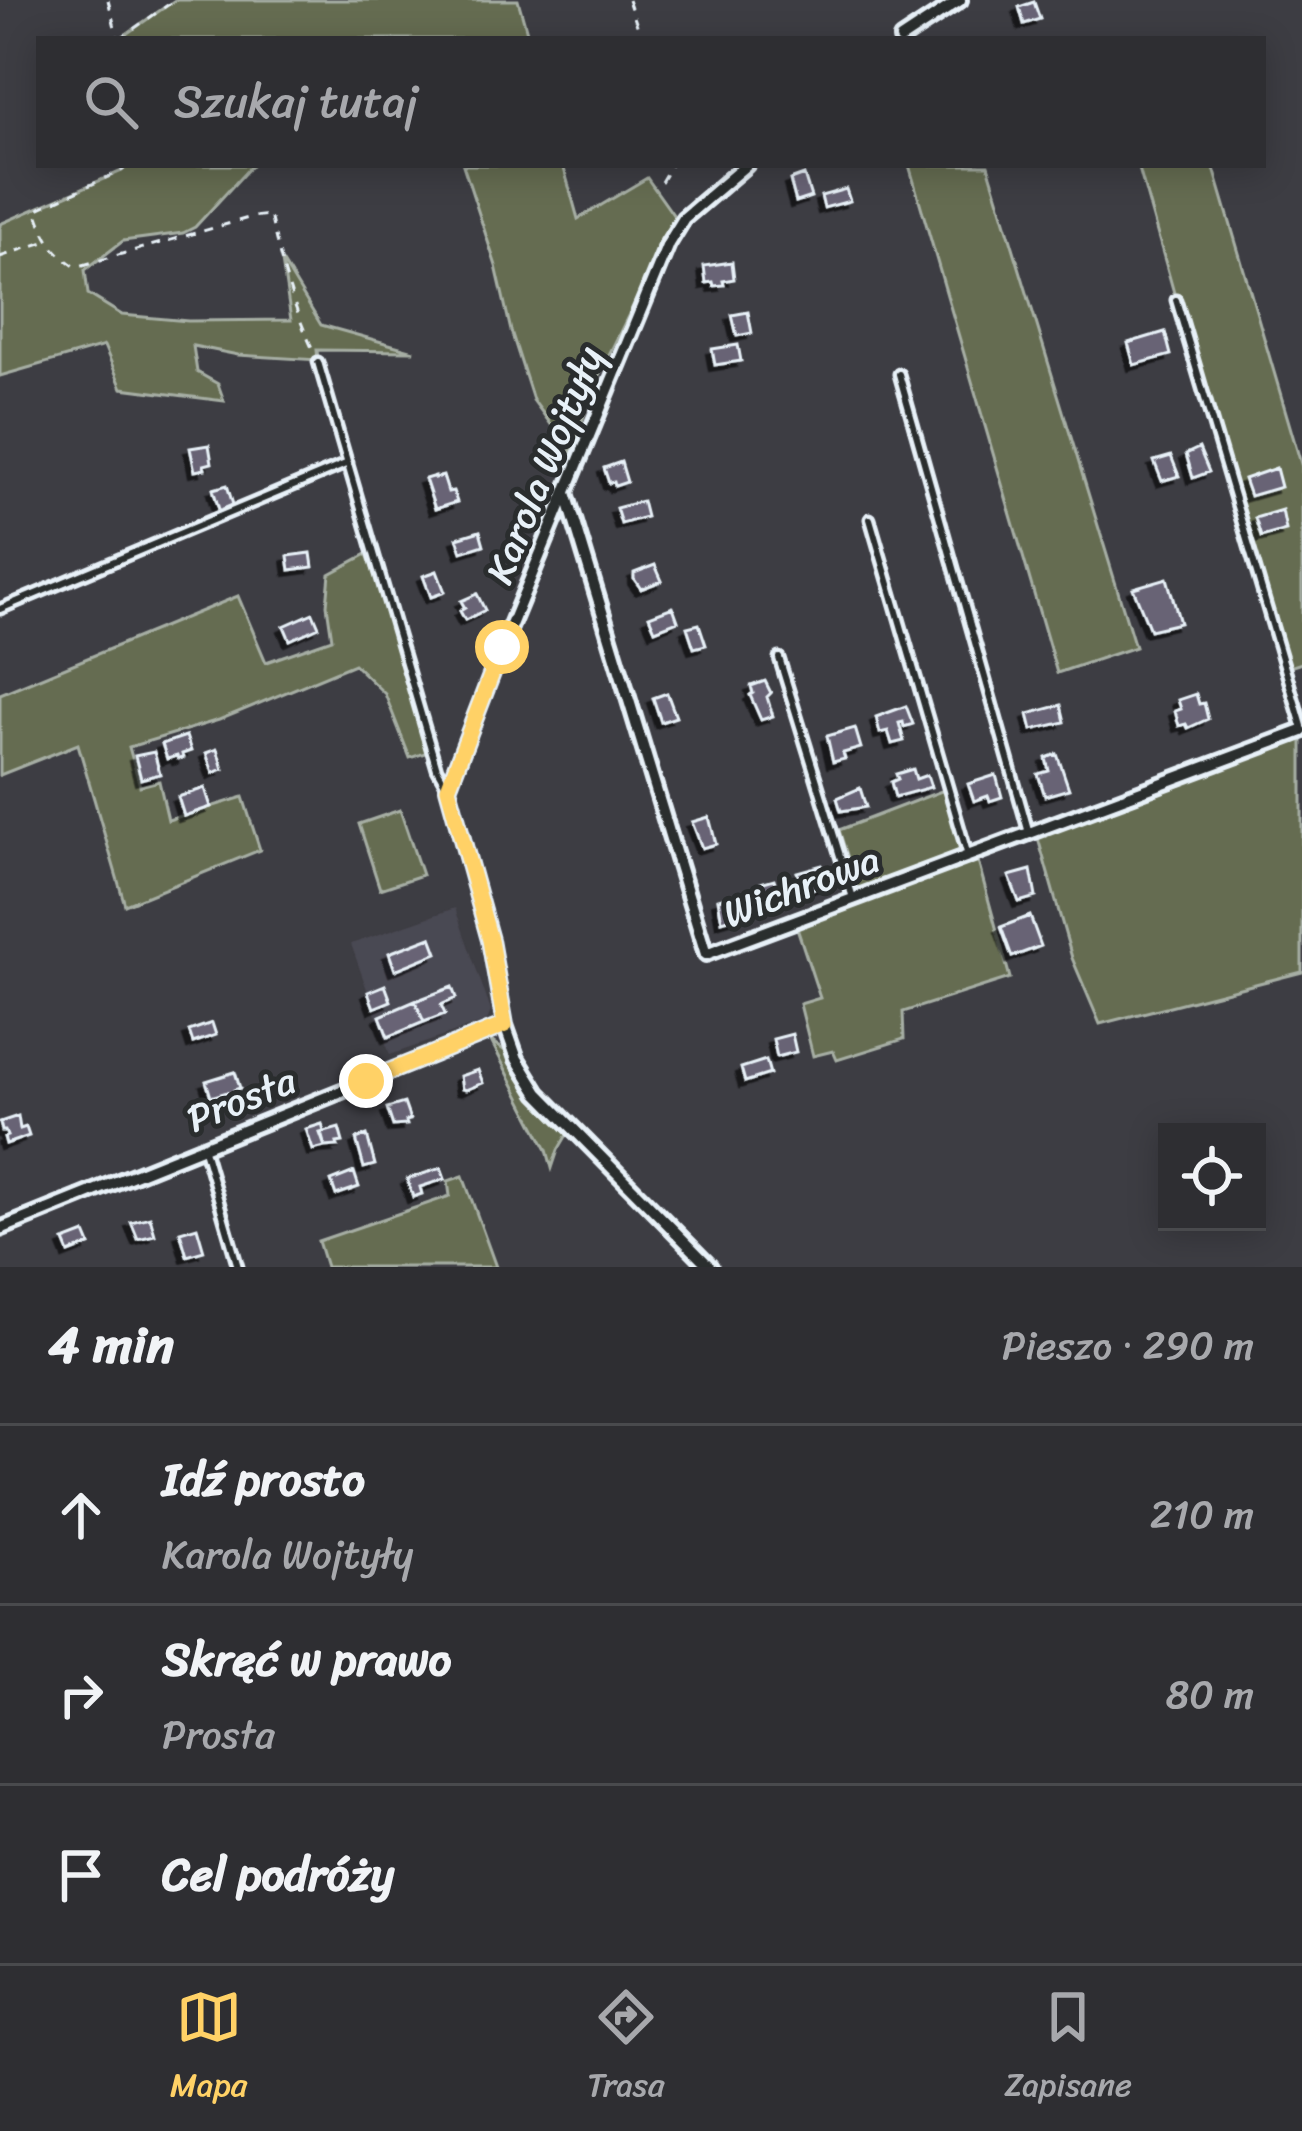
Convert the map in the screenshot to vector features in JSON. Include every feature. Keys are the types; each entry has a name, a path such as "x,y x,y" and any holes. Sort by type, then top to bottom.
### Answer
{"street":[{"path":"906,36 960,0"},
{"name":"Karola Wojtyły","path":"448,788 668,244 684,218 742,168"},
{"name":"Wichrowa","path":"566,493 706,954 1302,729"},
{"path":"448,788 517,1059 538,1093 710,1267"},
{"name":"Prosta","path":"0,1229 505,1025"}],"lane":[{"path":"1176,300 1302,729"},
{"path":"318,362 437,769 448,788"},
{"path":"899,374 1029,832"},
{"path":"0,609 348,463"},
{"path":"870,519 968,856"},
{"path":"779,658 853,898"},
{"path":"203,1147 238,1267"}],"path":[{"path":"108,0 118,36"},
{"path":"123,36 175,0"},
{"path":"628,0 641,36"},
{"path":"125,168 36,210 46,241 59,255 76,267 270,215 299,322 318,362"},
{"path":"661,182 668,168"},
{"path":"0,257 46,241"}],"shaded area":[{"path":"455,908 491,1011 487,1021 390,1055 351,944"}],"green space":[{"path":"175,0 518,0 528,36 123,36"},
{"path":"249,168 195,227 123,241 85,270 88,294 122,315 188,321 291,320 282,261 321,325 414,351 317,350 318,360 238,355 193,346 197,372 218,384 224,401 122,388 104,346 0,376 0,224 122,171"},
{"path":"464,168 564,168 578,219 647,178 676,219 593,387 572,453 533,400"},
{"path":"910,168 989,168 1135,647 1057,673"},
{"path":"1139,168 1214,168 1302,467 1302,663 1280,670"},
{"path":"367,554 428,752 410,758 385,694 354,664 219,720 129,747 140,786 159,781 168,820 243,797 260,850 125,905 78,744 0,775 0,694 238,596 266,662 332,639 327,605 330,574"},
{"path":"1302,738 1302,972 1100,1024 1072,958 1037,835"},
{"path":"944,790 961,850 866,889 857,887 839,830"},
{"path":"400,810 422,875 380,889 359,824"},
{"path":"977,858 1010,978 903,1012 904,1039 837,1060 833,1051 813,1056 800,1004 820,998 796,925"},
{"path":"491,1041 508,1053 530,1089 568,1133 552,1168 547,1150"},
{"path":"463,1176 496,1267 326,1267 318,1241 450,1196 448,1181"}],"building":[{"path":"1034,2 1040,19 1024,24 1019,7"},
{"path":"804,175 811,197 796,202 790,180"},
{"path":"846,189 850,201 824,208 821,196"},
{"path":"732,262 734,279 723,281 724,285 706,283 704,266"},
{"path":"748,312 752,333 737,336 732,315"},
{"path":"1165,332 1171,355 1134,365 1128,343"},
{"path":"738,345 741,361 715,365 712,349"},
{"path":"209,445 212,463 195,471 190,448"},
{"path":"1199,448 1209,472 1193,478 1186,454"},
{"path":"1171,456 1179,476 1162,481 1154,461"},
{"path":"621,462 627,482 615,486 604,468"},
{"path":"1276,468 1281,487 1250,496 1244,479"},
{"path":"443,476 457,502 435,509 425,479"},
{"path":"227,485 234,508 220,513 213,489"},
{"path":"642,501 646,517 621,524 616,508"},
{"path":"1282,510 1286,530 1261,537 1255,518"},
{"path":"480,531 484,545 462,552 457,538"},
{"path":"311,553 313,567 290,570 288,556"},
{"path":"655,565 662,581 641,589 634,573"},
{"path":"437,571 445,592 431,597 423,576"},
{"path":"1167,578 1180,623 1150,630 1133,588"},
{"path":"477,594 485,610 465,620 461,601"},
{"path":"673,607 678,621 655,630 649,616"},
{"path":"313,613 319,627 290,640 284,626"},
{"path":"699,624 706,645 694,648 687,627"},
{"path":"765,681 773,716 761,720 750,695 751,686"},
{"path":"667,693 676,717 661,722 653,698"},
{"path":"1196,694 1208,719 1188,728 1179,726 1178,700"},
{"path":"1061,705 1065,722 1032,730 1028,714"},
{"path":"906,706 913,724 904,727 899,723 904,741 892,744 888,731 880,733 876,717"},
{"path":"855,728 861,748 833,762 827,736"},
{"path":"186,736 191,751 182,754 183,758 167,759 162,744"},
{"path":"217,749 223,769 213,773 206,753"},
{"path":"154,752 160,774 141,779 135,756"},
{"path":"1057,754 1069,789 1045,796 1038,774 1049,771 1046,758"},
{"path":"913,769 916,779 927,775 931,787 895,797 891,782 898,779 896,774"},
{"path":"996,775 1002,797 974,801 968,784"},
{"path":"205,788 211,807 184,816 178,797"},
{"path":"860,788 866,807 841,811 837,798"},
{"path":"709,817 716,844 702,848 692,822"},
{"path":"822,865 828,884 803,892 797,872"},
{"path":"1031,870 1036,897 1019,902 1009,876"},
{"path":"774,879 781,900 763,905 760,883"},
{"path":"733,895 739,916 722,921 718,899"},
{"path":"1030,916 1041,946 1012,957 1001,927"},
{"path":"431,937 437,953 395,970 389,953"},
{"path":"385,985 391,1001 374,1008 368,992"},
{"path":"452,987 456,998 441,1005 445,1014 424,1022 415,1001"},
{"path":"415,1001 424,1022 388,1037 380,1016"},
{"path":"212,1023 216,1035 193,1043 189,1031"},
{"path":"792,1034 796,1052 777,1057 773,1039"},
{"path":"766,1060 770,1074 745,1082 741,1068"},
{"path":"478,1070 483,1083 462,1089 460,1076"},
{"path":"235,1072 240,1088 234,1090 236,1095 229,1098 227,1092 211,1097 206,1081"},
{"path":"404,1103 410,1120 407,1125 393,1126 387,1108"},
{"path":"18,1116 20,1129 26,1127 29,1136 6,1144 0,1122"},
{"path":"322,1124 325,1147 313,1150 306,1129"},
{"path":"339,1128 343,1142 325,1147 321,1133"},
{"path":"367,1135 375,1165 364,1168 356,1139"},
{"path":"441,1168 445,1179 420,1187 422,1194 413,1197 407,1179"},
{"path":"354,1172 359,1187 336,1195 331,1181"},
{"path":"150,1217 155,1235 138,1239 131,1222"},
{"path":"197,1227 204,1251 187,1256 180,1232"},
{"path":"85,1233 90,1245 69,1253 64,1241"}],"route":[{"path":"366,1081 505,1025 490,940 448,788 502,647"}]}
